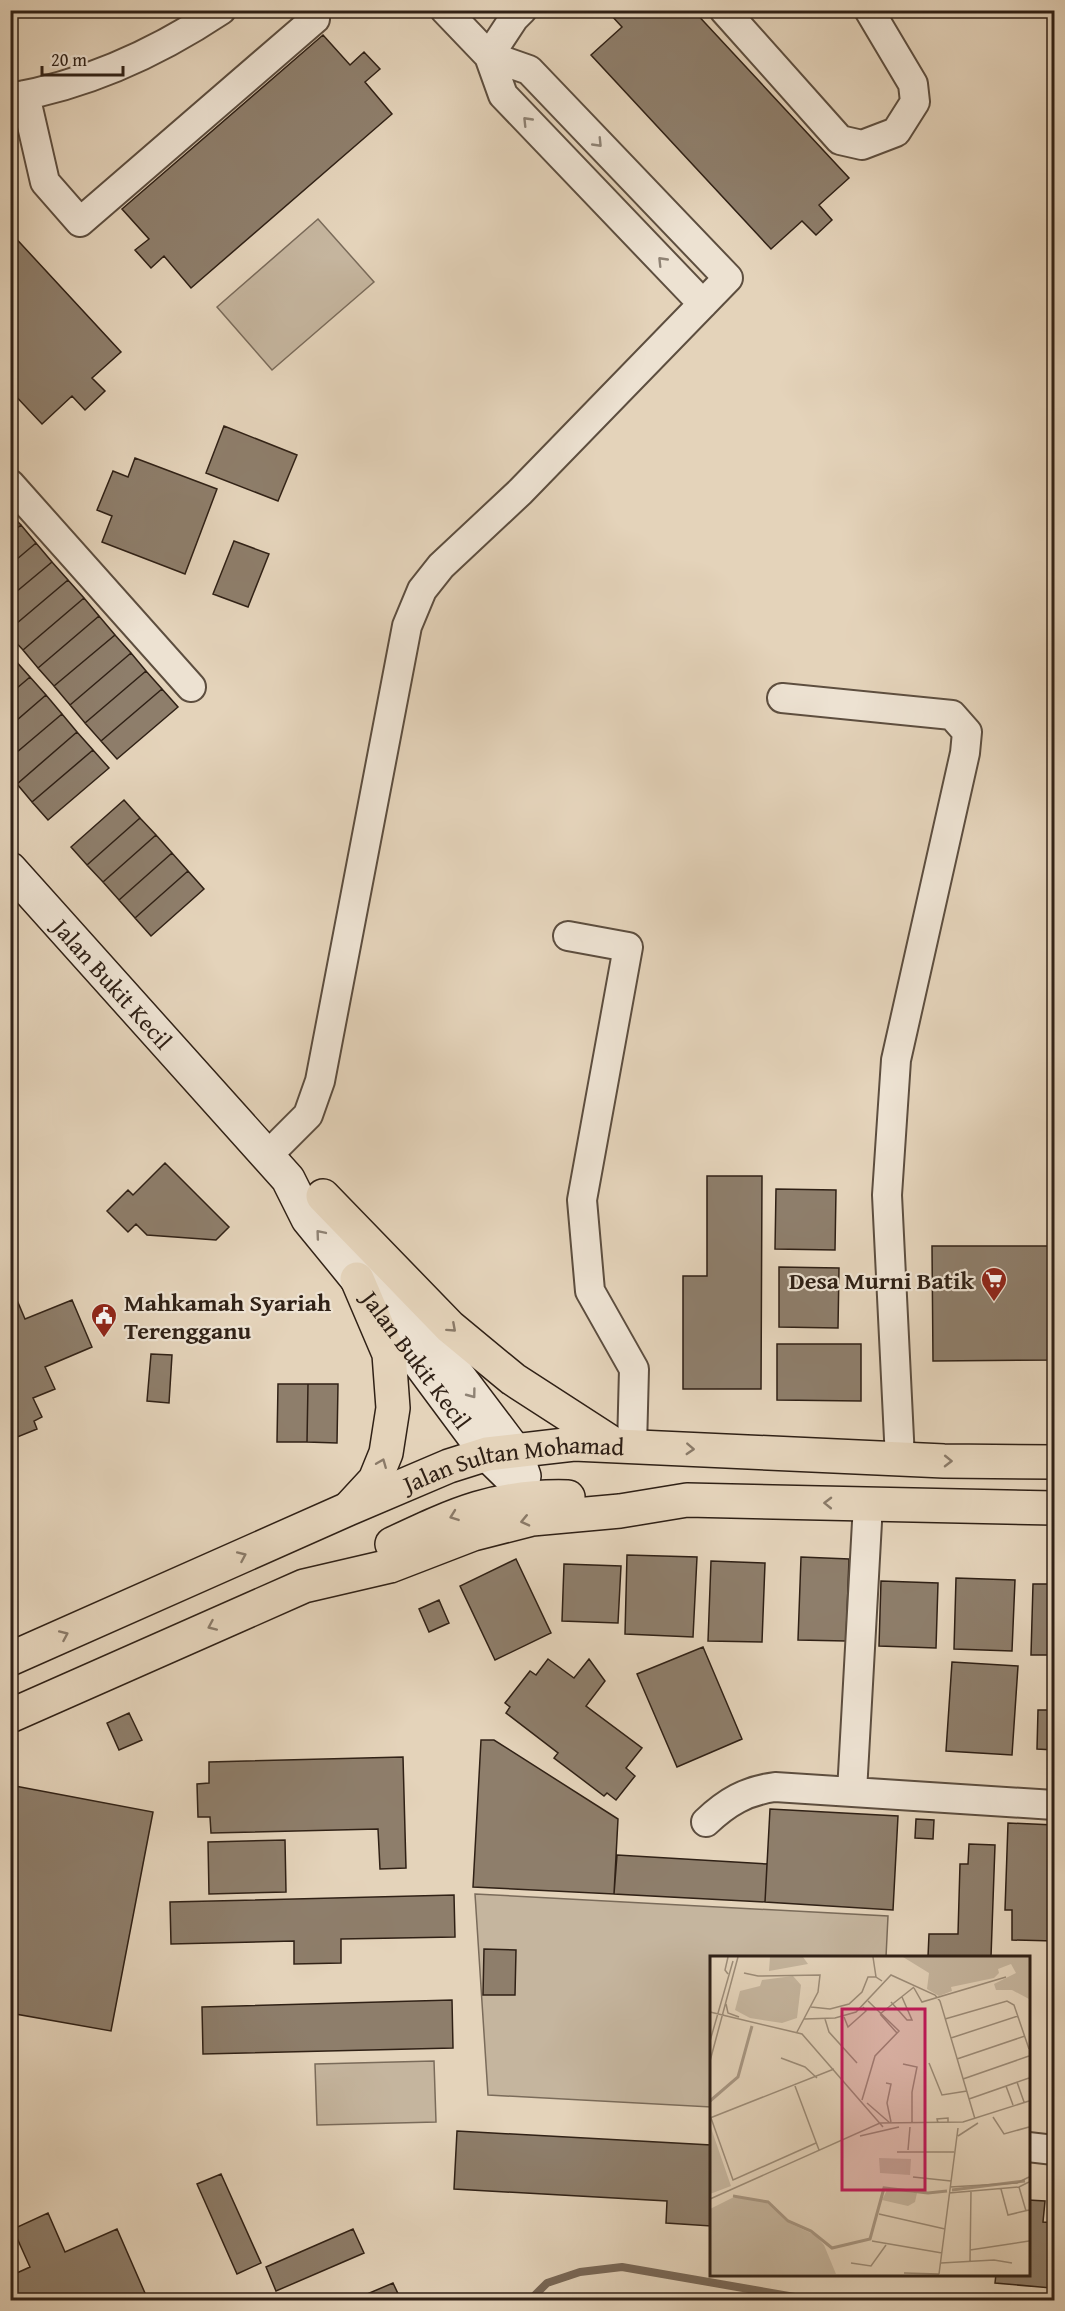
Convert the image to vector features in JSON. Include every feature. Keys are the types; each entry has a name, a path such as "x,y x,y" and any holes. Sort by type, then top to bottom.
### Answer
{"highway":[{"path":"323,1196 458,1333 513,1379 624,1446"},
{"path":"348,1509 375,1480 386,1453 393,1408 389,1354 357,1279"},
{"name":"Jalan Sultan Mohamad","path":"10,1659 449,1466 501,1452 574,1444 900,1459 1054,1462"},
{"path":"10,1716 304,1586 441,1521 485,1505 530,1496 1054,1508"},
{"path":"304,1586 390,1566 473,1534 531,1519 620,1511 687,1500"}],"main road":[{"name":"Jalan Bukit Kecil","path":"10,869 277,1168 308,1220 501,1452"},
{"name":"Jalan Bukit Kecil","path":"277,1168 323,1196 530,1496"}],"street":[{"path":"221,10 184,35 104,72 18,96 45,182 80,222 315,19 307,10"},
{"path":"445,10 489,56 502,95 703,304"},
{"path":"489,56 514,18 522,10"},
{"path":"724,10 840,140 862,145 896,132 915,102 913,84 869,10"},
{"path":"277,1168 309,1115 320,1081 407,626 423,590 441,566 520,492 728,278 529,70 489,56"},
{"path":"10,484 191,687"},
{"path":"782,698 952,715 967,732 965,753 896,1060 887,1195 900,1459"},
{"path":"568,936 628,947 582,1200 590,1291 634,1369 624,1446"},
{"path":"852,1792 868,1504"},
{"path":"706,1822 734,1798 751,1790 775,1787 1054,1804"},
{"path":"1029,2147 1054,2150"}],"shaded area":[{"path":"318,219 374,282 272,370 217,307"},
{"path":"475,1894 888,1916 886,1956 710,1956 710,2107 488,2095"},
{"path":"434,2061 436,2122 317,2125 315,2064"}],"building":[{"path":"613,10 693,10 849,178 819,205 832,220 816,235 802,221 771,249 591,55 622,27 610,14"},
{"path":"323,35 350,65 364,52 380,69 365,82 392,114 191,288 164,256 151,268 135,250 149,239 122,209"},
{"path":"10,232 121,352 92,378 105,391 85,410 72,396 42,424 10,390"},
{"path":"224,426 297,455 278,501 206,473"},
{"path":"135,458 217,489 185,574 102,542 112,516 97,510 113,471 128,477"},
{"path":"10,514 21,525 10,534"},
{"path":"21,525 36,543 10,565 10,534"},
{"path":"234,541 269,554 248,607 213,594"},
{"path":"36,543 52,562 10,597 10,565"},
{"path":"52,562 68,580 10,629 10,597"},
{"path":"68,580 84,598 23,650 10,636 10,629"},
{"path":"84,598 99,616 38,668 23,650"},
{"path":"99,616 115,635 54,686 38,668"},
{"path":"115,635 131,653 70,705 54,686"},
{"path":"131,653 146,671 85,723 70,705"},
{"path":"14,659 30,677 10,694 10,663"},
{"path":"146,671 162,689 101,741 85,723"},
{"path":"30,677 46,695 10,726 10,694"},
{"path":"162,689 178,707 117,759 101,741"},
{"path":"46,695 62,714 10,758 10,726"},
{"path":"62,714 77,732 17,784 10,777 10,758"},
{"path":"77,732 93,750 32,802 17,784"},
{"path":"93,750 109,768 48,820 32,802"},
{"path":"124,800 140,818 87,865 71,847"},
{"path":"140,818 156,835 103,882 87,865"},
{"path":"156,835 172,853 119,900 103,882"},
{"path":"172,853 188,871 135,918 119,900"},
{"path":"188,871 204,889 151,936 135,918"},
{"path":"165,1163 229,1227 216,1240 147,1235 136,1224 128,1232 107,1211 128,1190 133,1195"},
{"path":"707,1176 762,1176 761,1389 683,1389 683,1276 707,1276"},
{"path":"776,1189 836,1190 835,1250 775,1249"},
{"name":"Desa Murni Batik","path":"932,1246 1054,1246 1054,1360 933,1361"},
{"path":"779,1267 839,1268 838,1328 779,1327"},
{"path":"14,1293 25,1319 72,1300 92,1347 45,1367 55,1389 33,1398 42,1417 34,1421 37,1429 10,1440 10,1295"},
{"path":"777,1344 861,1344 861,1401 777,1400"},
{"path":"151,1354 172,1355 169,1403 147,1401"},
{"path":"278,1384 308,1384 307,1442 277,1442"},
{"path":"308,1384 338,1384 337,1443 307,1442"},
{"path":"627,1555 697,1557 693,1637 625,1634"},
{"path":"801,1557 849,1559 846,1641 798,1640"},
{"path":"516,1559 551,1633 495,1660 460,1586"},
{"path":"711,1561 765,1563 762,1642 708,1641"},
{"path":"564,1564 621,1566 618,1623 562,1621"},
{"path":"956,1578 1015,1580 1012,1651 954,1649"},
{"path":"881,1581 938,1583 936,1648 879,1646"},
{"path":"1033,1584 1054,1584 1054,1655 1031,1655"},
{"path":"439,1600 449,1623 429,1632 419,1609"},
{"path":"703,1647 742,1739 677,1767 637,1674"},
{"path":"548,1659 574,1678 589,1659 605,1681 586,1706 642,1748 626,1768 635,1776 616,1800 607,1793 604,1796 554,1758 558,1753 506,1713 510,1707 505,1703 530,1671 536,1675"},
{"path":"952,1662 1018,1666 1012,1755 946,1751"},
{"path":"1038,1710 1054,1710 1054,1750 1037,1749"},
{"path":"129,1713 142,1740 119,1750 107,1723"},
{"path":"481,1740 494,1740 618,1819 614,1894 473,1887"},
{"path":"403,1757 406,1868 380,1869 378,1829 211,1833 210,1817 198,1817 197,1784 209,1783 209,1762"},
{"path":"15,1786 153,1812 111,2031 10,2013 10,1809"},
{"path":"770,1809 898,1816 893,1910 765,1902"},
{"path":"916,1819 934,1820 933,1839 915,1838"},
{"path":"1008,1823 1054,1825 1054,1941 1012,1940 1012,1910 1005,1910"},
{"path":"285,1840 286,1892 209,1894 208,1842"},
{"path":"969,1844 995,1845 991,1956 928,1956 929,1934 958,1934 960,1864 968,1864"},
{"path":"617,1855 767,1864 765,1902 614,1894"},
{"path":"454,1895 455,1937 341,1939 341,1963 294,1964 294,1941 171,1944 170,1902"},
{"path":"484,1949 516,1950 515,1995 483,1995"},
{"path":"452,2000 453,2048 203,2054 202,2007"},
{"path":"457,2131 710,2145 710,2226 666,2223 667,2201 454,2189"},
{"path":"221,2174 261,2263 237,2274 197,2184"},
{"path":"1029,2200 1045,2201 1043,2222 1054,2223 1051,2288 995,2283 996,2275 1029,2275"},
{"path":"48,2213 65,2252 117,2229 148,2300 10,2300 10,2276 30,2267 13,2229"},
{"path":"353,2229 364,2253 276,2291 266,2267"},
{"path":"393,2283 401,2300 353,2300"}],"waterway":[{"path":"530,2300 547,2283 580,2272 622,2267 812,2300"}],"place":[{"name":"Desa Murni Batik","path":"994,1303"},
{"name":"Mahkamah Syariah Terengganu","path":"104,1339"}]}
